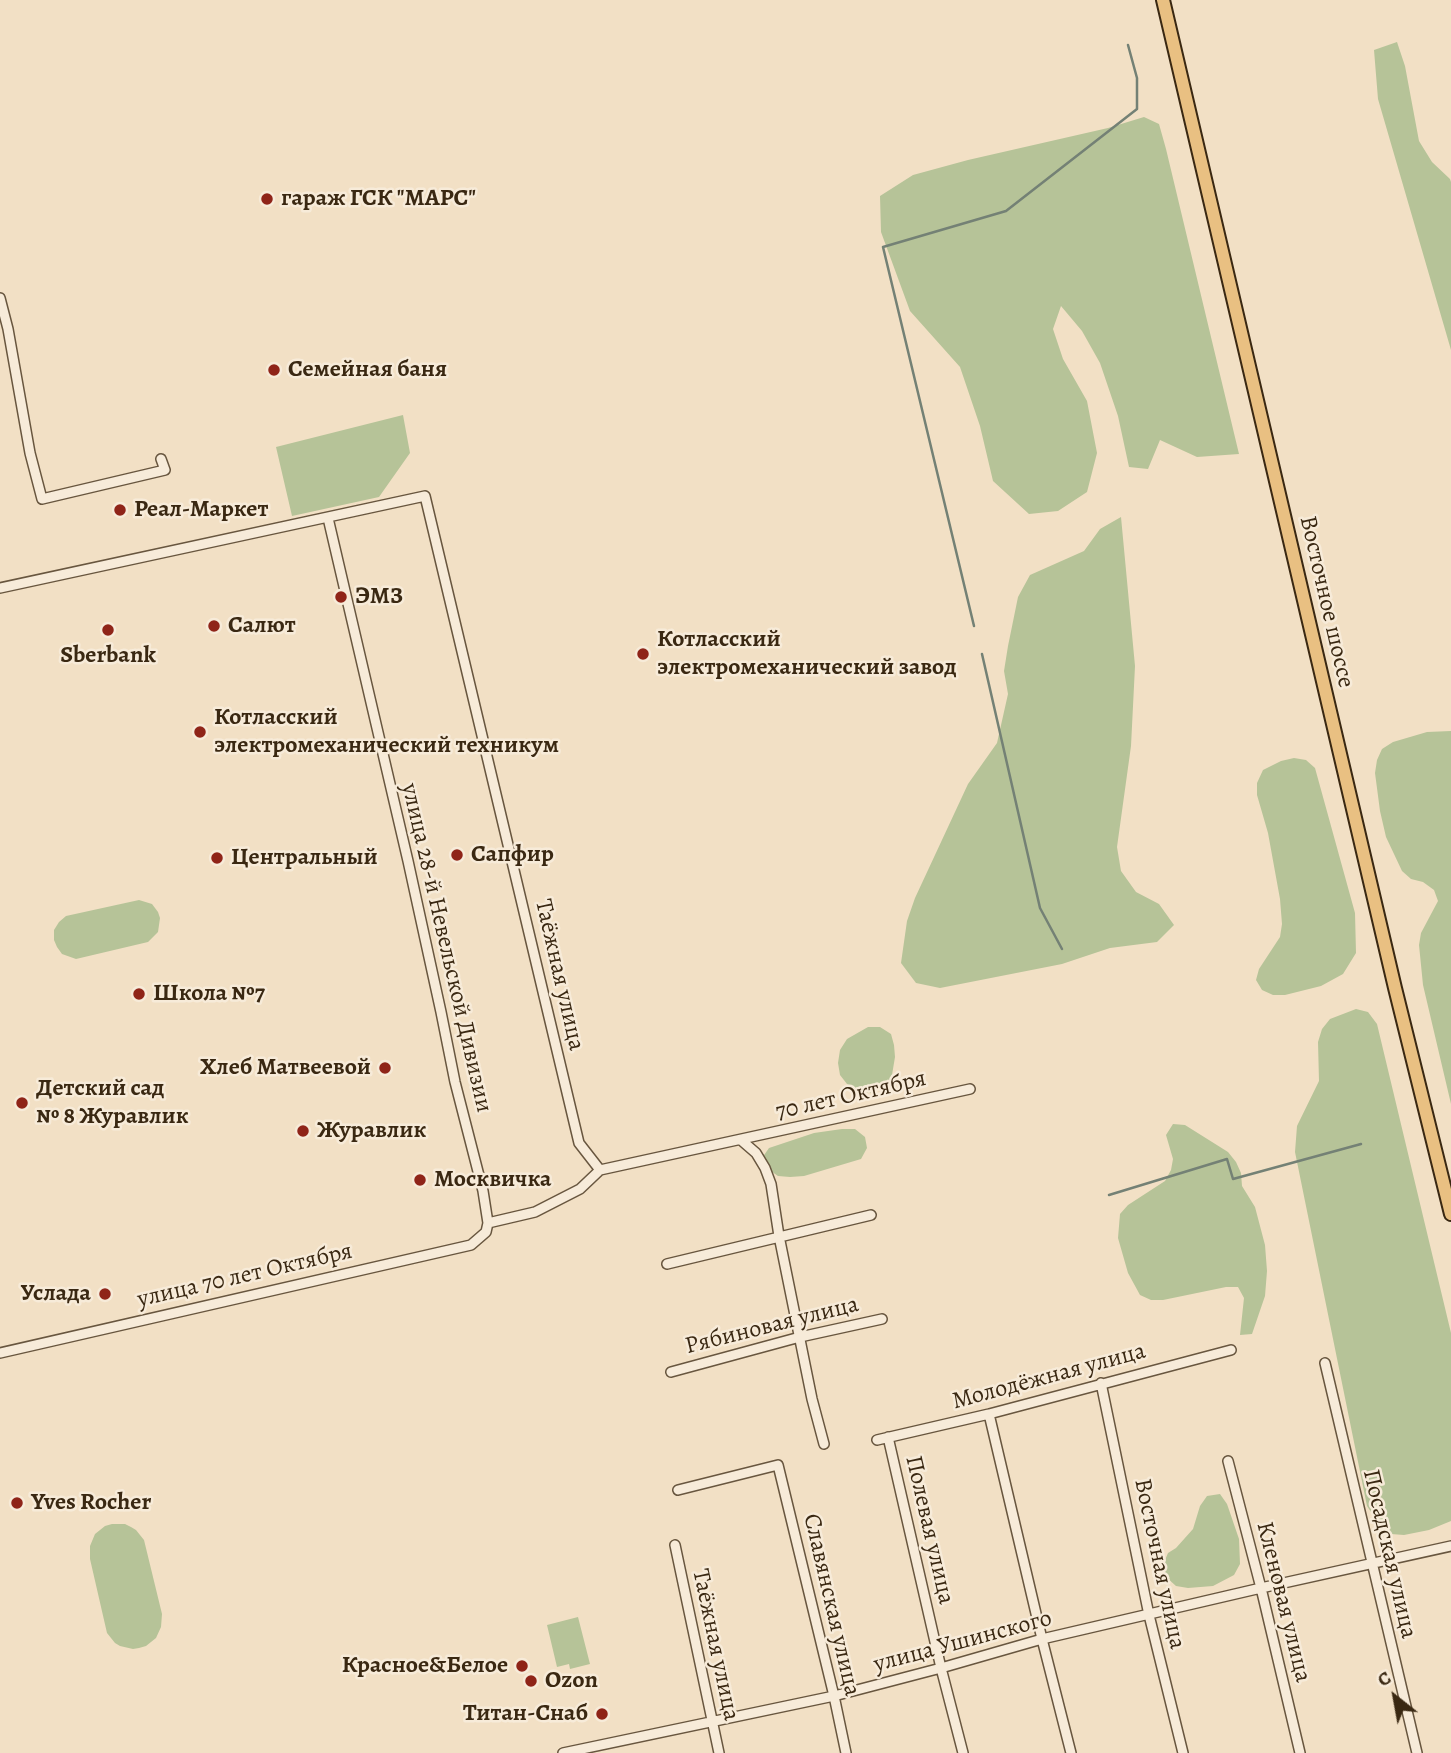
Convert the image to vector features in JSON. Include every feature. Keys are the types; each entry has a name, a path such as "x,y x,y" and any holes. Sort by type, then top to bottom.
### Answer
{"main road":[{"name":"Восточное шоссе","path":"1163,0 1395,988 1451,1214"}],"street":[{"path":"0,298 30,453 42,499 165,470 162,459"},
{"name":"Таёжная улица","path":"328,518 425,496 579,1143 600,1170"},
{"path":"0,588 328,518"},
{"name":"улица 28-й Невельской Дивизии","path":"328,518 442,1012 454,1082 483,1191 488,1223"},
{"name":"70 лет Октября","path":"600,1170 970,1089"},
{"path":"741,1140 756,1153 771,1184 812,1399 824,1444"},
{"path":"488,1223 535,1212 580,1189 600,1170"},
{"path":"667,1264 871,1214"},
{"name":"улица 70 лет Октября","path":"0,1353 471,1245 486,1232 488,1223"},
{"name":"Рябиновая улица","path":"671,1372 800,1337 882,1319"},
{"name":"Молодёжная улица","path":"877,1440 989,1414 1230,1350"},
{"name":"Посадская улица","path":"1325,1363 1417,1753"},
{"name":"Восточная улица","path":"1101,1383 1149,1615 1183,1753"},
{"path":"989,1414 1071,1753"},
{"name":"Полевая улица","path":"888,1437 963,1753"},
{"name":"Кленовая улица","path":"1228,1461 1300,1753"},
{"name":"Славянская улица","path":"678,1490 778,1465 846,1753"},
{"name":"Таёжная улица","path":"675,1545 719,1753"},
{"name":"улица Ушинского","path":"563,1753 834,1696 1042,1639 1451,1546"}],"green space":[{"path":"1397,42 1405,66 1419,141 1432,162 1451,182 1451,350 1378,99 1374,50"},
{"path":"1144,117 1159,124 1239,454 1197,457 1160,440 1148,469 1129,467 1118,416 1100,363 1082,331 1061,306 1053,329 1063,359 1087,401 1097,453 1087,492 1058,511 1029,514 993,481 980,426 960,367 910,311 881,232 880,196 913,175"},
{"path":"403,415 410,453 379,497 292,516 276,447"},
{"path":"1121,517 1135,666 1131,746 1117,847 1121,871 1136,892 1159,904 1174,925 1157,942 1110,948 1062,964 940,988 916,983 901,963 907,921 968,784 997,743 1008,694 1004,671 1018,597 1030,575 1084,551 1100,529"},
{"path":"1451,731 1451,1104 1423,985 1419,945 1421,933 1438,901 1434,890 1423,882 1411,879 1402,871 1386,837 1375,773 1382,749 1393,742 1427,732"},
{"path":"1294,758 1306,760 1315,768 1355,913 1356,953 1343,974 1321,986 1285,995 1273,995 1262,990 1256,980 1259,969 1280,937 1282,924 1280,899 1268,833 1257,795 1257,783 1263,770"},
{"path":"139,900 152,904 160,918 158,932 148,942 76,959 62,954 57,947 54,930 66,916"},
{"path":"1356,1009 1368,1012 1377,1024 1451,1333 1451,1521 1429,1530 1404,1535 1391,1534 1381,1527 1367,1506 1295,1152 1297,1126 1319,1081 1318,1042 1322,1029 1330,1019"},
{"path":"868,1027 880,1027 891,1034 895,1057 891,1081 871,1093 858,1091 847,1084 840,1075 838,1063 840,1050 847,1039"},
{"path":"1173,1124 1185,1125 1228,1152 1236,1162 1241,1173 1242,1186 1255,1207 1265,1245 1267,1271 1265,1296 1252,1334 1240,1335 1244,1298 1238,1287 1151,1300 1140,1295 1128,1273 1118,1238 1120,1214 1128,1205 1165,1181 1173,1159 1166,1135"},
{"path":"855,1129 865,1137 867,1148 861,1159 804,1176 790,1177 778,1176 768,1169 762,1158 769,1148 814,1133"},
{"path":"1220,1494 1227,1504 1239,1539 1240,1564 1234,1575 1213,1586 1176,1586 1166,1577 1163,1565 1168,1553 1193,1529 1200,1506 1207,1496"},
{"path":"112,1524 131,1527 144,1540 162,1614 161,1627 156,1638 139,1648 120,1646 107,1633 90,1559 90,1546 95,1534"},
{"path":"578,1617 590,1664 570,1669 569,1664 557,1667 547,1625"}],"waterway":[{"path":"974,626 883,247 1006,211 1137,109 1137,78 1128,45"},
{"path":"982,654 1040,908 1062,949"},
{"path":"1109,1195 1227,1159 1233,1179 1361,1144"}],"place":[{"name":"гараж ГСК \"МАРС\"","path":"267,199"},
{"name":"Семейная баня","path":"274,370"},
{"name":"Реал-Маркет","path":"120,510"},
{"name":"ЭМЗ","path":"341,597"},
{"name":"Салют","path":"214,626"},
{"name":"Sberbank","path":"108,630"},
{"name":"Котласский электромеханический завод","path":"643,654"},
{"name":"Котласский электромеханический техникум","path":"200,732"},
{"name":"Сапфир","path":"457,855"},
{"name":"Центральный","path":"217,858"},
{"name":"Школа №7","path":"139,994"},
{"name":"Хлеб Матвеевой","path":"385,1068"},
{"name":"Детский сад № 8 Журавлик","path":"22,1103"},
{"name":"Журавлик","path":"303,1131"},
{"name":"Москвичка","path":"420,1180"},
{"name":"Услада","path":"105,1294"},
{"name":"Yves Rocher","path":"17,1503"},
{"name":"Красное&Белое","path":"522,1666"},
{"name":"Ozon","path":"531,1681"},
{"name":"Титан-Снаб","path":"602,1714"}]}
